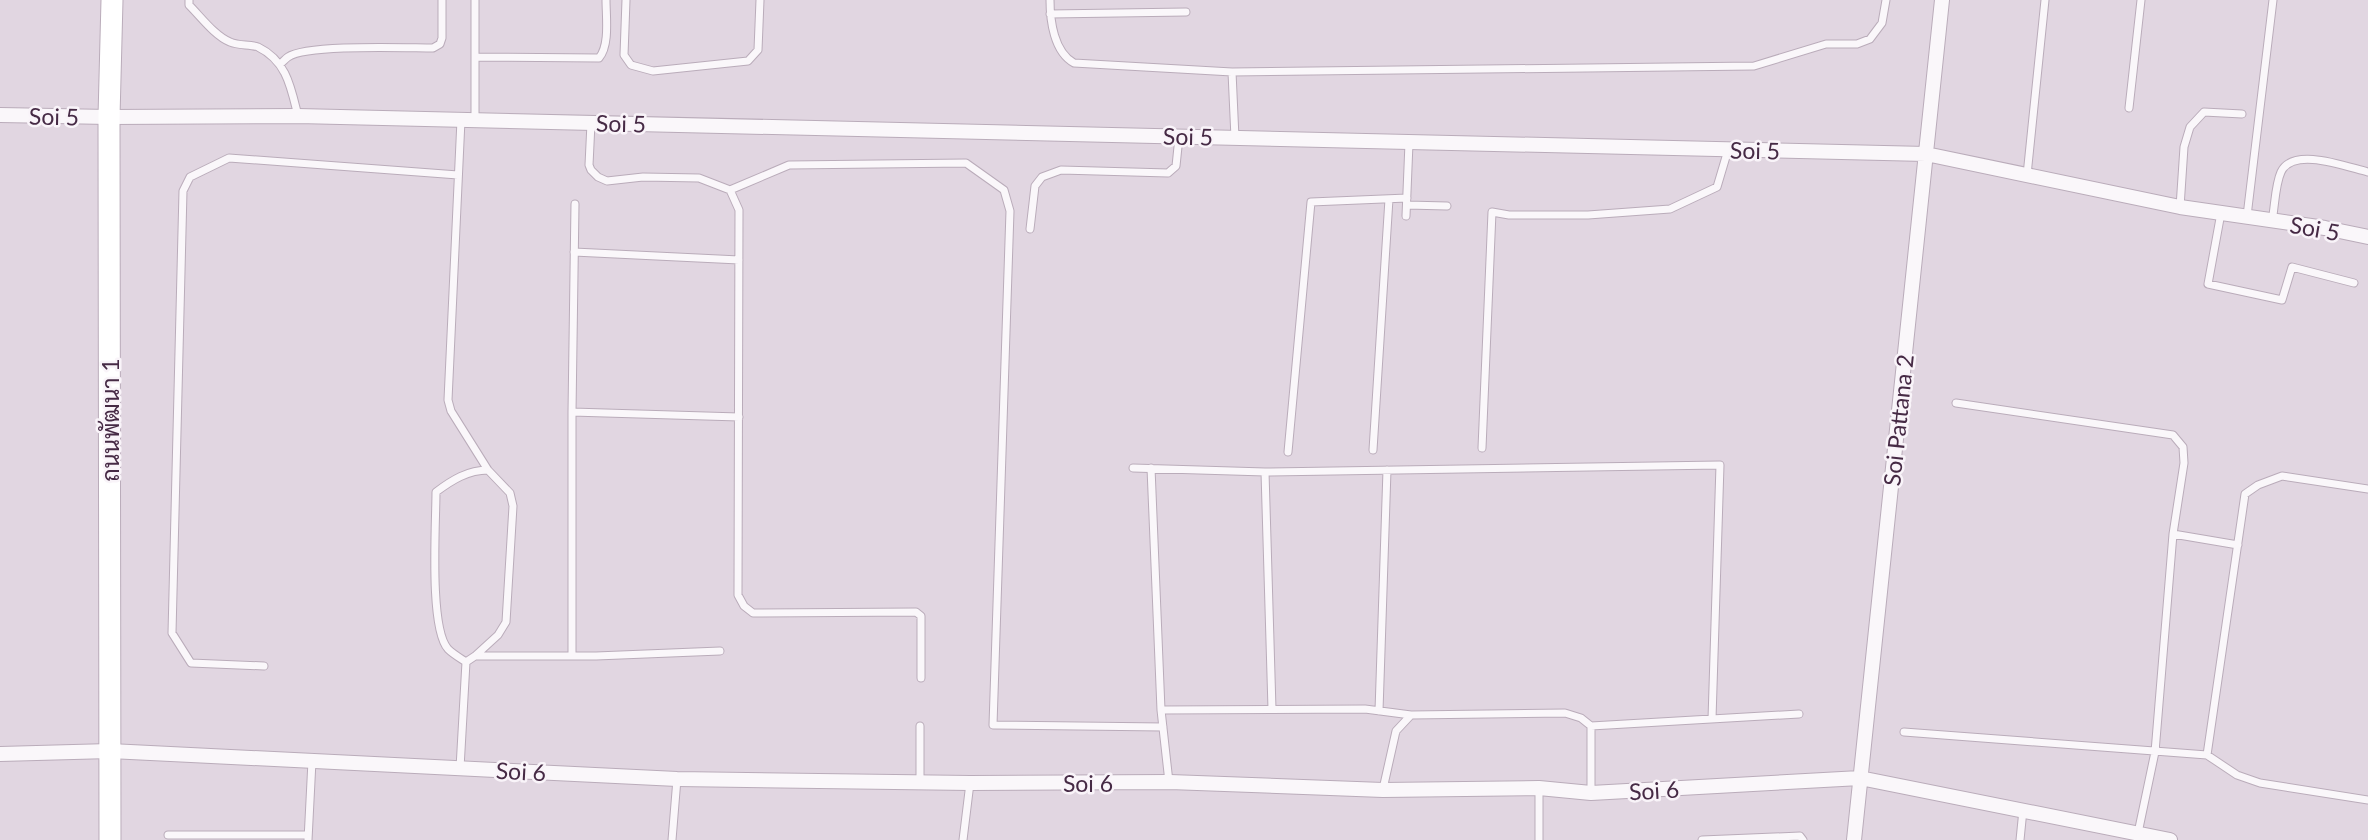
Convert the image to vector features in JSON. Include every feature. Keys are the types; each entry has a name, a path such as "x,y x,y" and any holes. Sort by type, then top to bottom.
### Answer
{"main road":[{"name":"ถนนพัฒนา 1","path":"110,840 109,117 112,0"}],"street":[{"name":"Soi Pattana 2","path":"1854,840 1942,0"},
{"name":"Soi 5","path":"0,115 109,117 297,112 468,120 1926,153 2180,207 2368,237"},
{"name":"Soi 6","path":"0,754 110,751 677,779 970,783 1170,782 1383,790 1539,788 1591,793 1860,778 2170,840"}],"lane":[{"path":"189,0 189,5 230,42 257,47 280,64 287,75 297,112"},
{"path":"280,64 297,53 346,48 433,48 440,44 442,38 442,0"},
{"path":"466,662 498,635 506,622 513,506 510,493 488,470 451,411 448,400 458,174 468,120 475,57 475,0"},
{"path":"475,57 599,58 604,53 606,0"},
{"path":"626,0 624,55 631,65 653,71 748,61 758,50 760,0"},
{"path":"1050,0 1050,14 1056,39 1066,57 1074,63 1232,72 1754,66 1826,44 1857,44 1870,39 1882,23 1885,0"},
{"path":"2027,175 2045,0"},
{"path":"2129,108 2141,0"},
{"path":"2247,217 2273,0"},
{"path":"1050,14 1186,12"},
{"path":"1232,72 1235,138"},
{"path":"2180,207 2184,148 2190,127 2204,112 2242,114"},
{"path":"591,123 591,170 607,181 643,177 699,178 730,190 789,165 965,163 1004,190 1010,211 993,725 1163,727"},
{"path":"1030,229 1035,186 1042,177 1060,170 1168,173 1176,166 1179,136"},
{"path":"1406,216 1409,142"},
{"path":"1482,448 1492,212 1509,215 1588,215 1670,209 1717,187 1728,149"},
{"path":"264,666 191,663 173,633 183,191 190,177 229,158 458,174"},
{"path":"2272,221 2280,173 2287,162 2310,159 2368,172"},
{"path":"730,190 739,210 738,595 752,613 916,612 920,615 920,678"},
{"path":"1373,450 1389,198"},
{"path":"1289,452 1311,202 1389,198 1447,206"},
{"path":"572,656 575,204"},
{"path":"2221,213 2208,284 2282,300 2291,267 2354,284"},
{"path":"575,252 739,260"},
{"path":"1956,403 2173,435 2183,447 2184,463 2173,534 2155,752 2138,833"},
{"path":"572,412 738,416"},
{"path":"1133,468 1265,472 1720,465 1712,719"},
{"path":"1151,468 1161,710 1170,782"},
{"path":"466,662 447,648 440,632 437,612 436,492 452,480 478,470 488,470"},
{"path":"1379,711 1387,470"},
{"path":"1265,472 1272,709"},
{"path":"2207,755 2245,494 2258,485 2282,476 2368,489"},
{"path":"2173,534 2238,545"},
{"path":"475,656 720,651"},
{"path":"460,768 466,662"},
{"path":"1161,710 1366,709 1411,715 1565,713 1581,718 1591,726 1799,714"},
{"path":"1383,790 1396,731 1411,715"},
{"path":"920,726 920,782"},
{"path":"1591,726 1591,793"},
{"path":"1904,732 2207,755 2237,775 2260,783 2368,800"},
{"path":"168,835 308,837 312,761"},
{"path":"672,840 677,779"},
{"path":"963,840 970,783"},
{"path":"1539,788 1539,840"},
{"path":"2020,840 2023,810"},
{"path":"1702,840 1800,836 1803,840"}],"shaded area":[{"path":"0,0 2368,0 2368,840 0,840"}]}
